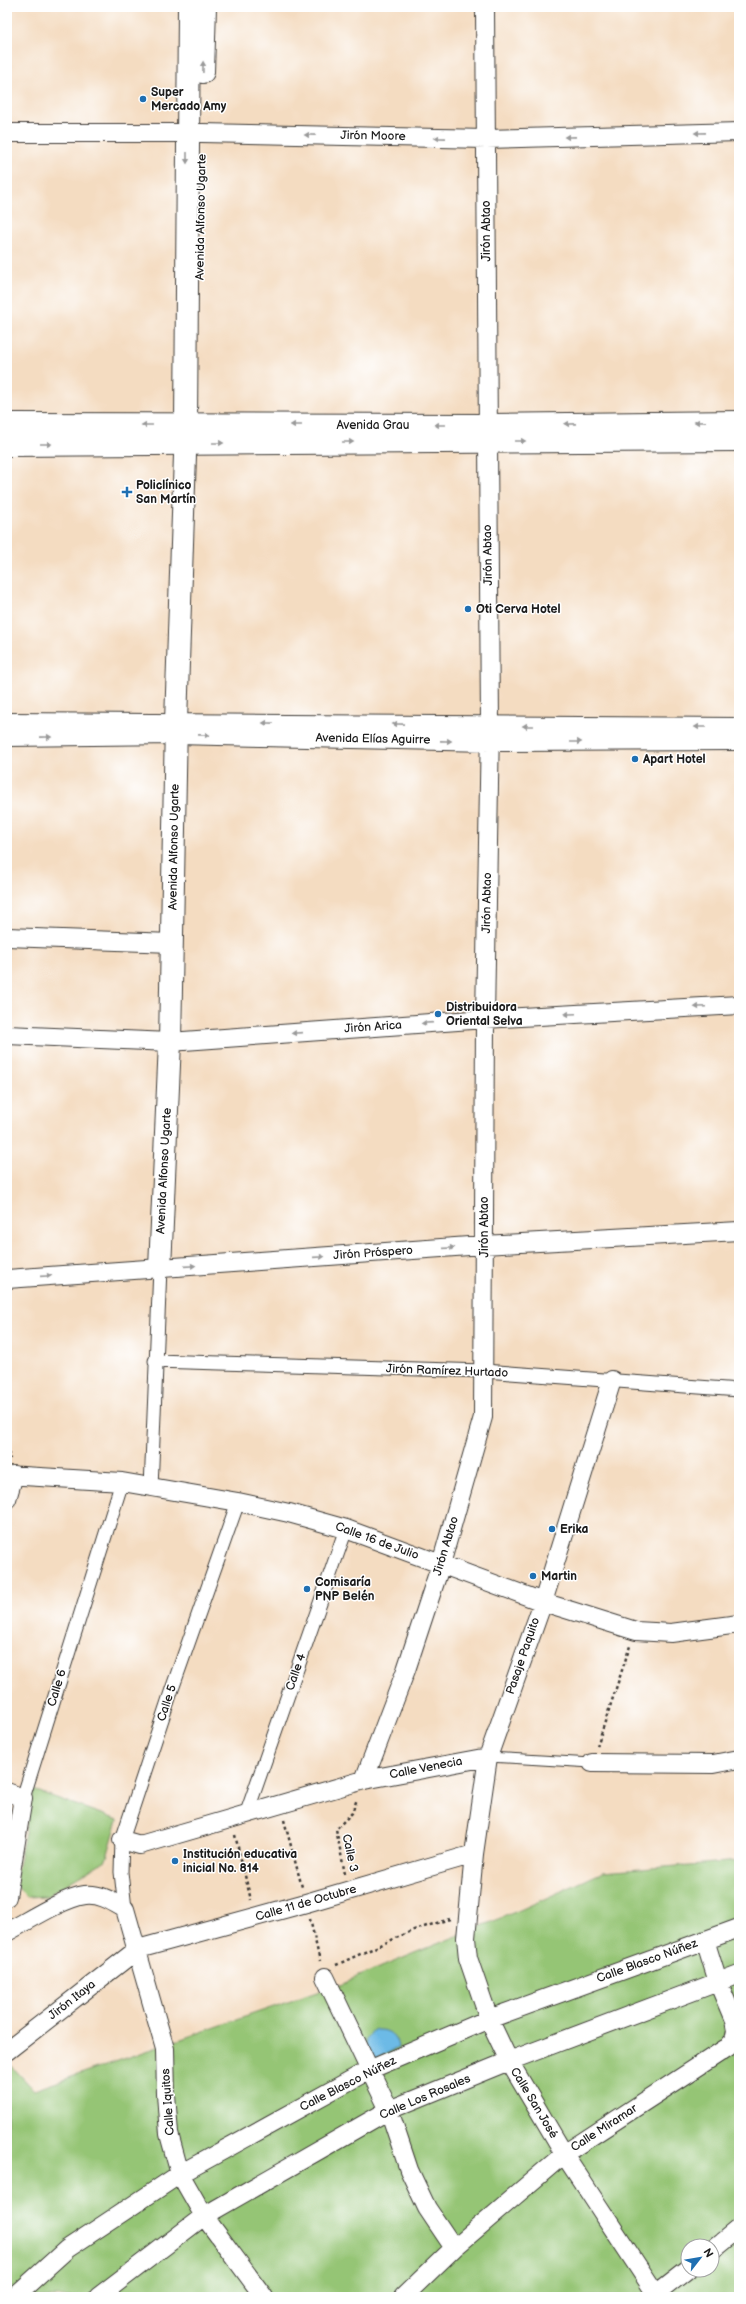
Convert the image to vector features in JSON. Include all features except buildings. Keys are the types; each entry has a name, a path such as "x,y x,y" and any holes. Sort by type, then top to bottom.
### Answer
{"main road":[{"name":"Avenida Alfonso Ugarte","path":"160,1268 170,1042 176,729 185,434 199,385 195,133 189,7"},
{"name":"Avenida Alfonso Ugarte","path":"195,133 205,7"},
{"name":"Avenida Grau","path":"487,433 739,422"},
{"name":"Avenida Grau","path":"7,424 185,434"},
{"name":"Avenida Grau","path":"7,445 185,434 487,433 739,440"}],"street":[{"name":"Jirón Abtao","path":"364,1780 406,1670 441,1564 483,1417 485,1018 490,734 485,7"},
{"name":"Jirón Moore","path":"7,134 195,133 486,139 739,132"},
{"name":"Avenida Elías Aguirre","path":"7,722 176,729 490,734 739,741"},
{"name":"Avenida Elías Aguirre","path":"490,734 739,727"},
{"name":"Avenida Elías Aguirre","path":"7,737 176,729"},
{"path":"7,937 172,943"},
{"name":"Jirón Arica","path":"7,1035 170,1042 485,1018 739,1005"},
{"name":"Jirón Próspero","path":"7,1279 483,1246 739,1231"},
{"path":"151,1488 160,1268"},
{"name":"Jirón Ramírez Hurtado","path":"155,1361 484,1371 739,1390"},
{"name":"Pasaje Paquito","path":"466,1938 474,1854 488,1756 543,1602 612,1380"},
{"path":"7,1500 10,1475"},
{"name":"Calle 16 de Julio","path":"10,1475 122,1482 238,1502 346,1528 543,1602 636,1631 671,1633 739,1624"},
{"name":"Calle 6","path":"7,1896 15,1795 122,1482"},
{"name":"Calle 5","path":"125,1909 121,1872 122,1840 171,1692 238,1502"},
{"name":"Calle 4","path":"238,1817 346,1528"},
{"name":"Calle Venecia","path":"122,1840 140,1845 364,1780 488,1756"},
{"name":"Calle Venecia","path":"592,1763 713,1764 739,1759"},
{"name":"Calle 11 de Octubre","path":"138,1949 349,1891 474,1854"},
{"path":"7,1932 71,1899 86,1895 107,1898 125,1909"},
{"name":"Calle Iquitos","path":"125,1909 138,1949 165,2049 169,2134 180,2174 204,2216 264,2297"},
{"name":"Calle Blasco Núñez","path":"14,2297 67,2249 180,2174 370,2070 489,2020 739,1928"},
{"name":"Calle San José","path":"466,1938 468,1958 489,2020 509,2061 564,2154 656,2294 680,2275"},
{"name":"Calle Miramar","path":"403,2297 454,2248 564,2154 728,2047 734,2040 736,2031 734,2020 718,1982 705,1940"},
{"name":"Jirón Itaya","path":"7,2051 138,1949"},
{"path":"327,1972 389,2110 409,2170 427,2208 454,2248"},
{"name":"Calle Los Rosales","path":"98,2297 204,2216 389,2110 509,2061 739,1974"},
{"path":"720,2243 739,2228"}],"lane":[{"name":"Calle Venecia","path":"488,1756 592,1763"}],"path":[{"path":"592,1763 636,1631"},
{"name":"Calle 3","path":"349,1891 338,1844 336,1828 352,1813 364,1780"},
{"path":"238,1817 255,1917"},
{"path":"327,1972 414,1930 468,1914"}],"green space":[{"path":"34,1790 118,1820 106,1860 47,1896 27,1897 16,1886 17,1871"},
{"path":"739,1861 739,2297 7,2297 7,2061 34,2090 340,1984 520,1910 603,1872"}],"water":[{"path":"377,2030 392,2034 396,2040 398,2048 373,2060 366,2043 369,2036"}],"place":[{"name":"Super Mercado Amy","path":"143,99"},
{"name":"Policlínico San Martín","path":"127,492"},
{"name":"Oti Cerva Hotel","path":"468,609"},
{"name":"Apart Hotel","path":"635,759"},
{"name":"Distribuidora Oriental Selva","path":"438,1014"},
{"name":"Erika","path":"552,1529"},
{"name":"Martin","path":"533,1576"},
{"name":"Comisaría PNP Belén","path":"307,1589"},
{"name":"Institución educativa inicial No. 814","path":"175,1861"}]}
